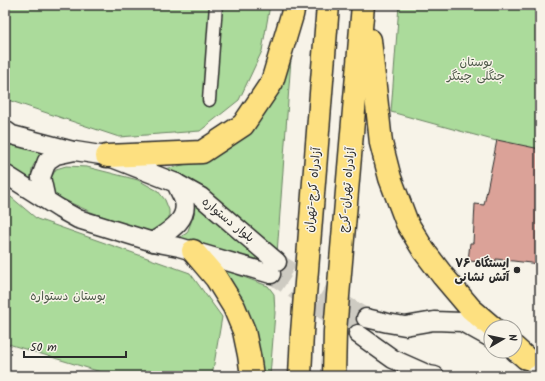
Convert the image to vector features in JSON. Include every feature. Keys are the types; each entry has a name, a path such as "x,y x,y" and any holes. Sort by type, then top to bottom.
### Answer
{"highway":[{"path":"107,156 202,152 242,125 272,82 294,5"},
{"name":"آزادراه کرج-تهران","path":"300,376 302,333 328,5"},
{"name":"آزادراه تهران-کرج","path":"334,376 335,331 363,5"},
{"path":"371,5 370,36 381,142 390,178 407,223 424,251 471,309 483,319"},
{"path":"192,251 216,278 234,307 244,331 252,376"}],"main road":[{"path":"5,130 12,135 75,151"},
{"name":"بلوار دستواره","path":"46,200 78,219 153,242 274,268 201,197 176,183 107,156 75,151"},
{"path":"46,200 41,177 47,161 56,155 75,151"},
{"path":"5,174 46,200"},
{"path":"153,242 173,228 184,215 184,202 176,183"},
{"path":"366,318 405,326 434,321 462,322 483,334"},
{"path":"358,334 394,359 429,375 435,376"}],"street":[{"path":"209,100 216,5"}],"green space":[{"path":"5,5 270,5 262,51 239,100 200,131 119,137 5,99"},
{"name":"بوستان جنگلی چیتگر","path":"399,5 540,5 540,153 391,112"},
{"path":"292,45 277,254 198,185 178,173 160,170 192,163 220,153"},
{"path":"5,142 46,153 33,166 31,174 32,184 5,168"},
{"path":"66,166 87,167 138,180 158,191 165,200 169,210 169,220 162,228 149,231 120,223 91,212 57,196 51,191 50,180 56,169"},
{"name":"بوستان دستواره","path":"5,192 37,219 190,273 222,317 212,376 114,376 5,343"},
{"path":"193,202 265,263 175,240 187,233 193,217"},
{"path":"216,267 268,286 274,294 275,313 270,376 260,376"}],"building":[{"path":"497,140 540,149 539,264 496,259 496,263 468,261 470,243 473,243 475,204 484,205"}],"tunnel":[{"path":"277,262 366,318"},
{"path":"271,274 358,334"}],"place":[{"name":"ایستگاه ۷۶ آتش نشانی","path":"517,270"}]}
